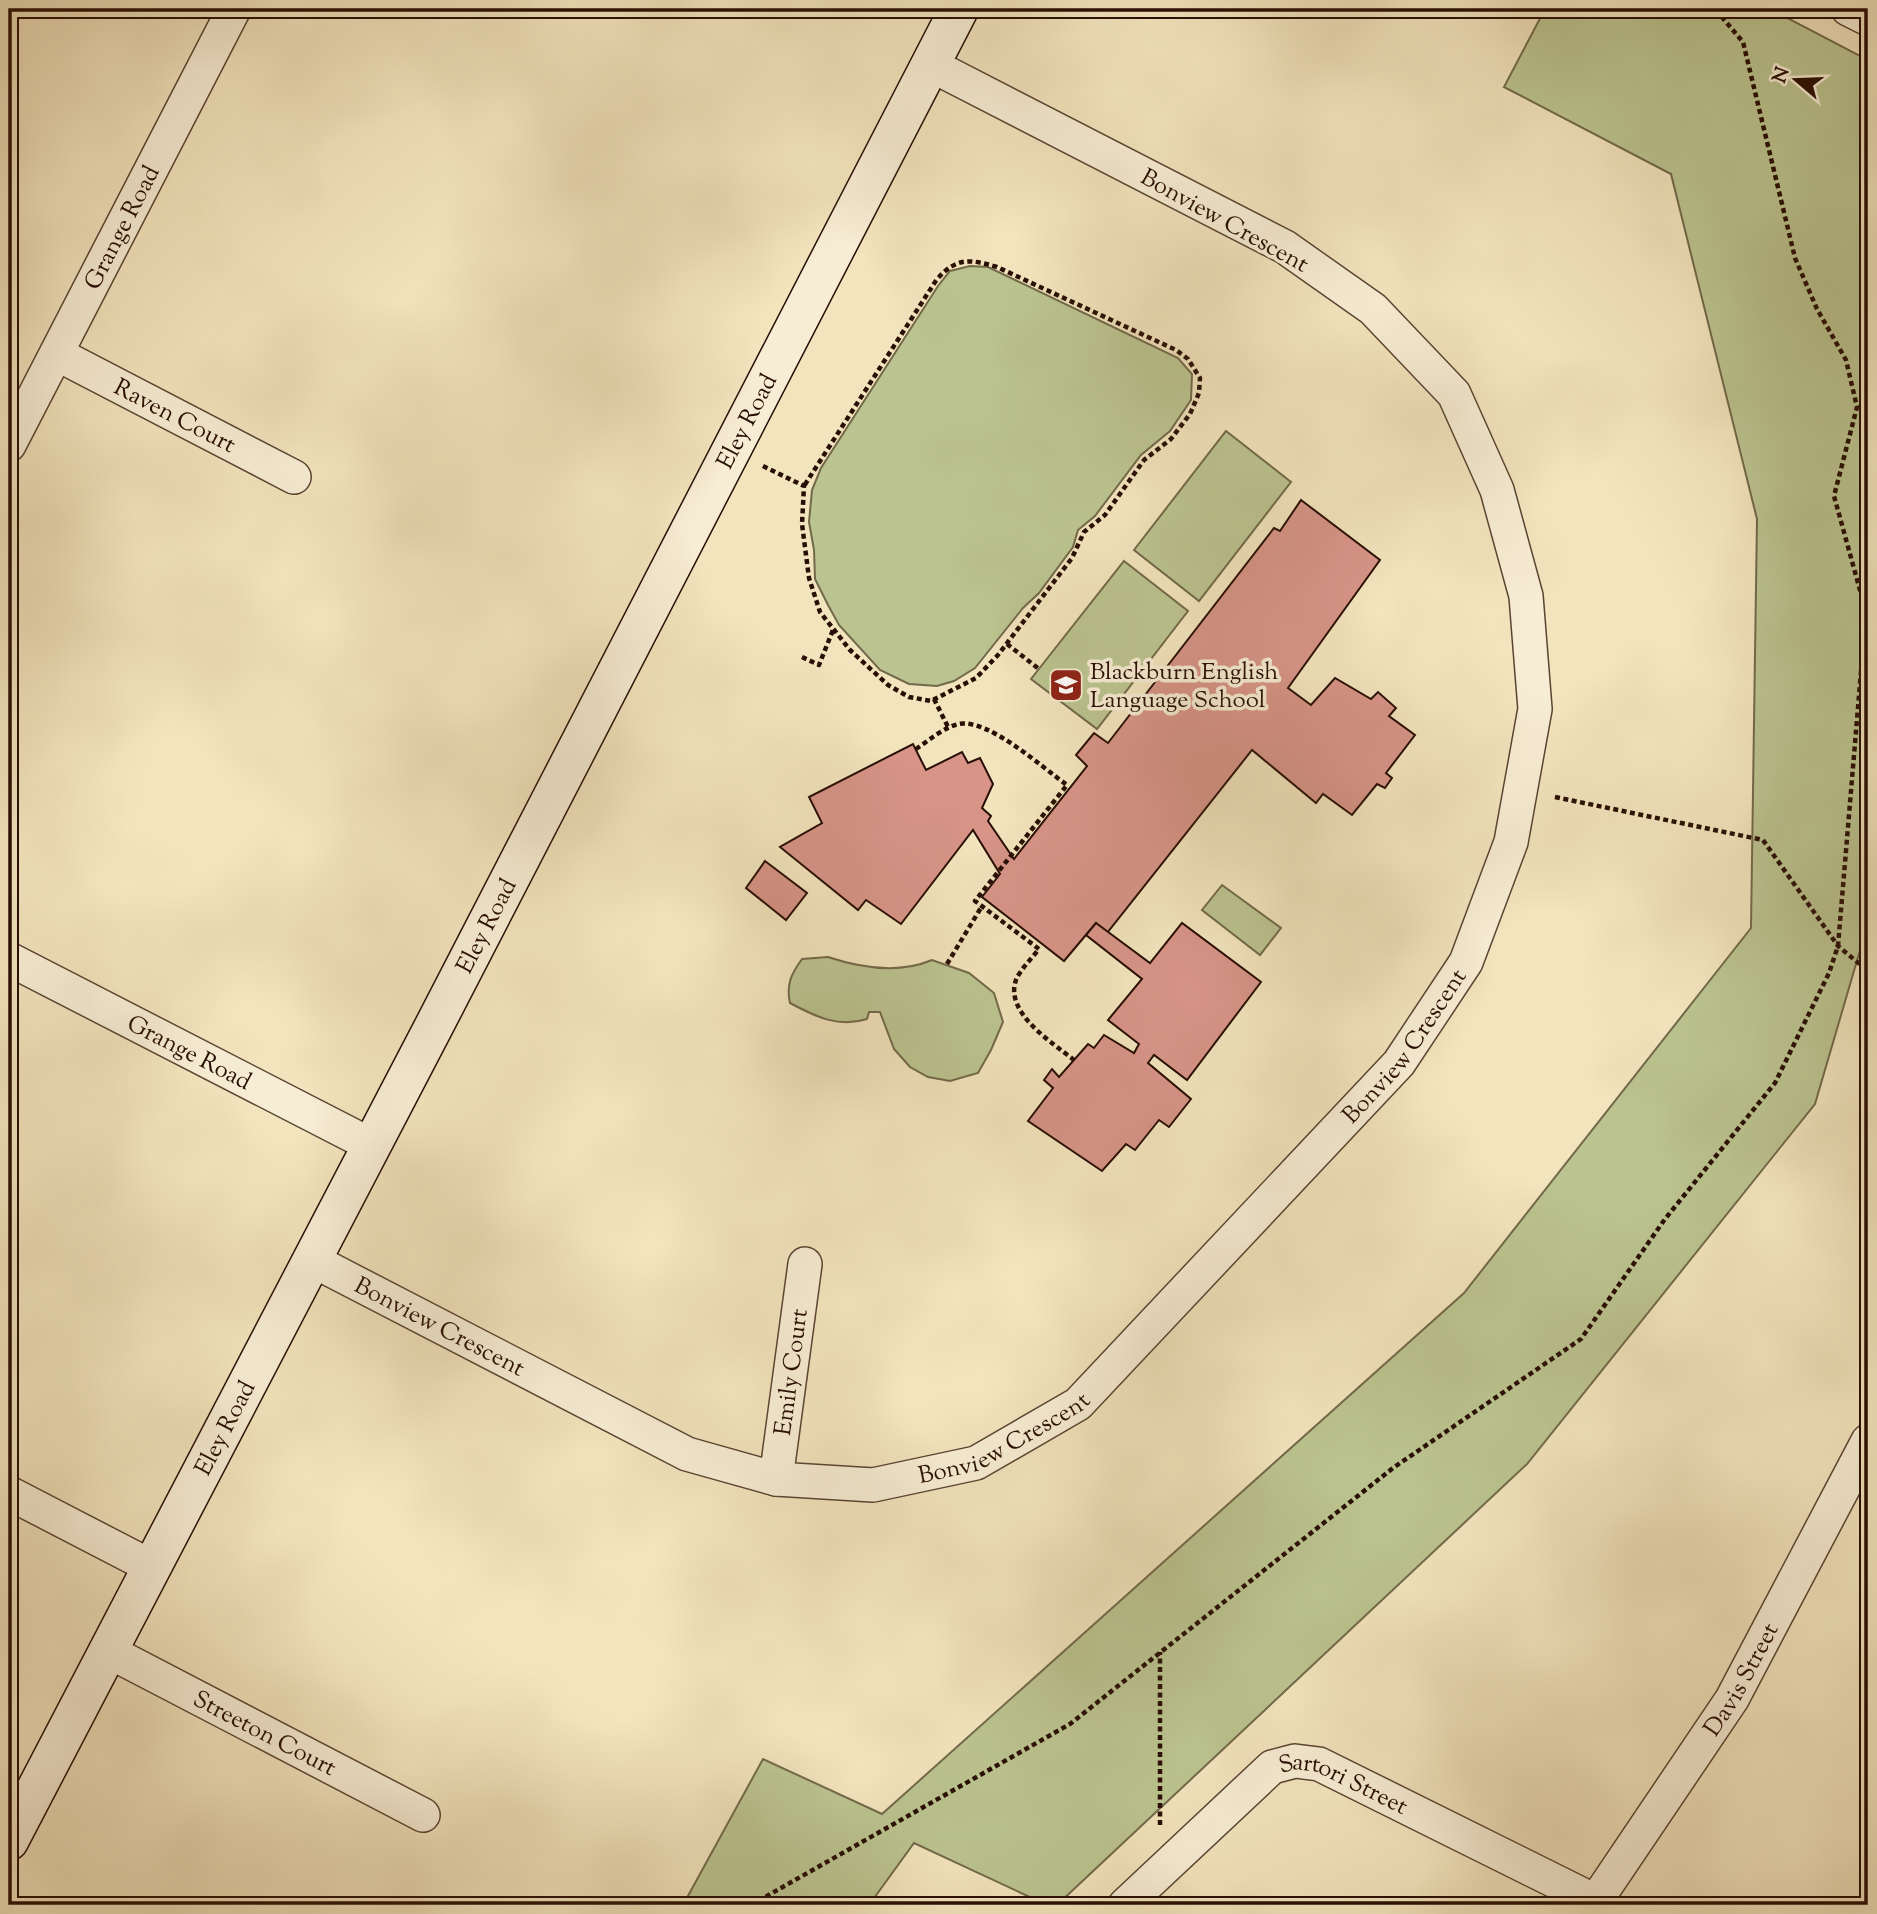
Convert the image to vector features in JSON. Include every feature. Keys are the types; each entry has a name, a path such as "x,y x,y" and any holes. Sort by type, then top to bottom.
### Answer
{"main road":[{"name":"Eley Road","path":"9,1841 959,9"}],"street":[{"path":"1848,9 1868,19"},
{"name":"Grange Road","path":"9,445 231,10"},
{"name":"Bonview Crescent","path":"312,1260 687,1454 776,1479 873,1485 976,1463 1078,1404 1399,1063 1466,962 1511,842 1535,709 1526,596 1497,490 1454,394 1373,309 1285,247 931,65"},
{"name":"Raven Court","path":"57,354 294,477"},
{"name":"Grange Road","path":"9,959 370,1145"},
{"name":"Emily Court","path":"776,1479 805,1264"},
{"name":"Davis Street","path":"1594,1903 1731,1699 1868,1441"},
{"path":"9,1493 150,1566"},
{"name":"Streeton Court","path":"108,1651 423,1815"},
{"name":"Sartori Street","path":"1125,1905 1272,1767 1295,1761 1319,1765 1594,1903"}],"path":[{"path":"751,1905 1070,1724 1393,1468 1581,1339 1665,1219 1775,1083 1829,972 1838,946 1866,612 1834,496 1857,407 1846,360 1817,309 1795,258 1743,43 1715,9"},
{"path":"960,261 977,261 997,267 1152,338 1188,359 1200,378 1199,393 1190,414 1171,439 1144,460 1105,515 1084,532 1072,558 1007,645 976,678 931,701 909,697 888,685 869,669 820,612 809,578 802,524 804,486 937,279 947,267 960,261"},
{"path":"732,449 804,486"},
{"path":"802,657 819,665 833,630"},
{"path":"1007,645 1039,669"},
{"path":"934,699 949,729"},
{"path":"916,749 959,724 974,725 991,731 1067,785 975,901 1039,949 1016,980 1014,995 1019,1010 1033,1027 1074,1060"},
{"path":"1520,790 1763,840 1838,946 1868,971"},
{"path":"947,964 982,906"},
{"path":"1160,1651 1160,1873"}],"green space":[{"path":"1545,9 1770,9 1868,60 1868,923 1815,1104 1527,1464 1057,1905 1047,1905 914,1843 869,1905 683,1905 763,1759 882,1814 1464,1293 1751,928 1757,519 1671,174 1504,87"},
{"path":"970,266 988,267 1178,358 1192,374 1191,400 1170,431 1141,455 1095,516 1078,530 1073,547 1039,593 1023,608 975,668 954,681 937,686 909,684 880,670 839,625 815,579 809,522 812,490 821,468 938,286 950,271"},
{"path":"1226,431 1291,482 1199,601 1134,550"},
{"path":"1124,561 1188,611 1097,729 1031,679"},
{"path":"1222,885 1281,928 1260,955 1202,910"},
{"path":"828,957 880,968 906,967 932,960 969,973 994,993 1003,1022 978,1073 950,1081 928,1077 910,1067 894,1049 880,1012 869,1012 867,1019 837,1022 818,1017 790,1003 790,980 802,959"}],"building":[{"path":"1301,500 1380,560 1288,688 1311,705 1335,678 1371,699 1378,692 1396,708 1389,716 1415,735 1386,773 1392,778 1385,788 1377,784 1352,815 1323,794 1316,803 1252,750 1107,933 1096,923 1064,961 982,897 1000,874 973,830 901,924 866,900 858,910 780,847 822,823 809,797 913,744 926,770 962,752 968,763 980,758 993,784 982,808 991,816 988,821 1014,859 1087,766 1076,755 1094,733 1108,743 1274,528 1280,531"},
{"path":"765,861 807,893 786,920 746,888"},
{"path":"1096,923 1150,963 1182,923 1261,982 1187,1080 1154,1055 1148,1063 1191,1099 1169,1127 1159,1120 1135,1150 1126,1144 1102,1171 1028,1121 1053,1088 1044,1080 1052,1069 1059,1077 1088,1044 1094,1048 1104,1035 1134,1053 1139,1044 1108,1020 1142,979 1086,935"}],"place":[{"name":"Blackburn English Language School","path":"1066,685"}]}
